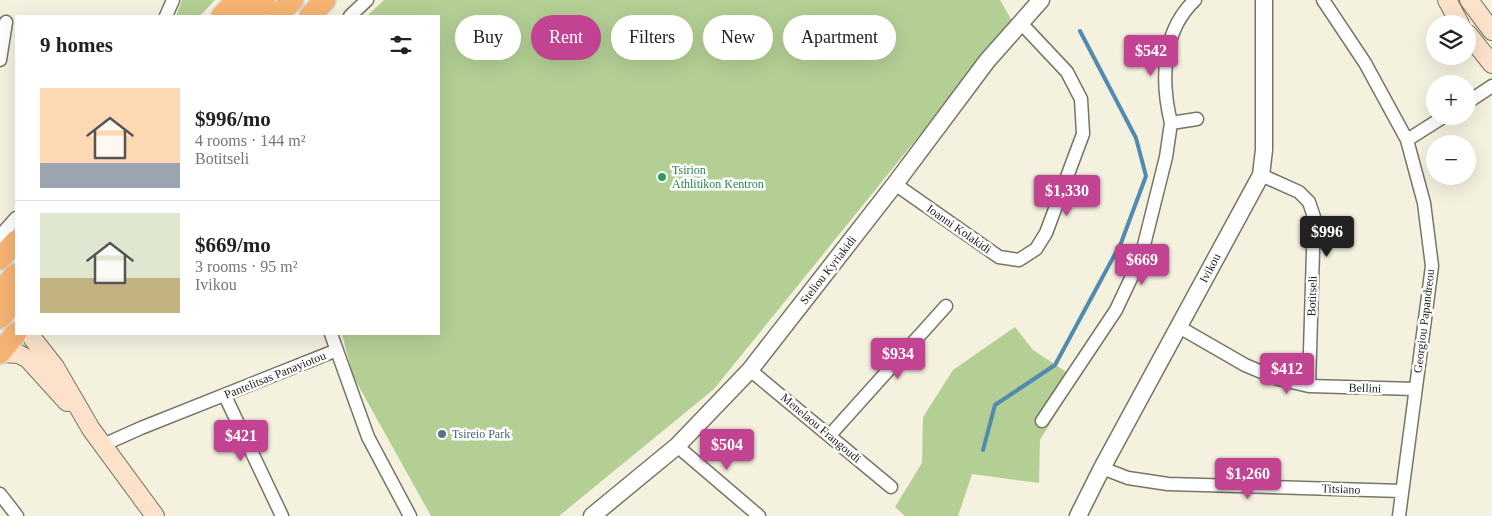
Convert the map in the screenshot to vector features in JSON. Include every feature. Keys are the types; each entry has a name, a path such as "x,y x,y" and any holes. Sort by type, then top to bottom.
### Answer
{"highway":[{"path":"223,15 238,0"},
{"path":"311,15 325,0"},
{"path":"251,15 282,6"},
{"path":"0,259 15,242"},
{"path":"0,292 15,275"},
{"path":"0,318 15,301"},
{"path":"0,353 15,334"}],"main road":[{"path":"1447,0 1455,15"},
{"path":"1470,0 1491,28"},
{"path":"1476,44 1492,64"},
{"path":"32,335 33,339 55,368 91,428 156,516"},
{"path":"0,353 19,354 28,359 91,428"}],"street":[{"path":"166,15 173,0"},
{"path":"351,15 367,0"},
{"name":"Steliou Kyriakidi","path":"592,516 677,446 750,370 895,184 987,61 1041,0"},
{"path":"1042,421 1116,310 1140,256 1170,142 1171,123 1164,82 1168,48 1178,21 1195,0"},
{"name":"Ivikou","path":"1078,516 1102,468 1261,175 1264,150 1264,0"},
{"name":"Georgiou Papandreou","path":"1323,0 1365,63 1407,140 1424,203 1432,266 1399,516"},
{"path":"0,60 7,22"},
{"name":"Ioanni Kolakidi","path":"895,184 999,257 1019,260 1036,249 1046,233 1083,134 1081,99 1067,72 1020,22"},
{"path":"1476,97 1492,86"},
{"path":"1171,123 1197,119"},
{"path":"1407,140 1431,125"},
{"name":"Botitseli","path":"1261,175 1299,192 1309,202 1314,217 1309,386"},
{"path":"0,236 15,219"},
{"path":"830,435 946,306"},
{"name":"Bellini","path":"1178,327 1245,365 1278,379 1309,386 1415,389"},
{"path":"330,335 368,437 410,516"},
{"name":"Pantelitsas Panayiotou","path":"103,445 337,350"},
{"name":"Menelaou Frangoudi","path":"750,370 892,487"},
{"path":"225,396 282,516"},
{"path":"677,446 759,516"},
{"name":"Titsiano","path":"1102,468 1128,478 1168,484 1402,491"},
{"path":"0,494 17,516"}],"green space":[{"path":"182,0 215,0 201,15 176,15"},
{"name":"Tsirion Athlitikon Kentron","path":"384,0 1000,0 1012,21 714,389 559,516 431,516 353,376 342,335 440,335 440,15 368,15"},
{"path":"1015,327 1033,350 1077,379 1040,440 1039,483 972,474 958,516 905,516 895,507 922,463 923,417 953,370"}],"waterway":[{"path":"983,450 995,405 1055,365 1121,243 1146,176 1136,138 1080,31"}],"place":[{"name":"Tsirion Athlitikon Kentron","path":"662,177"},
{"name":"Tsireio Park","path":"442,434"}]}
